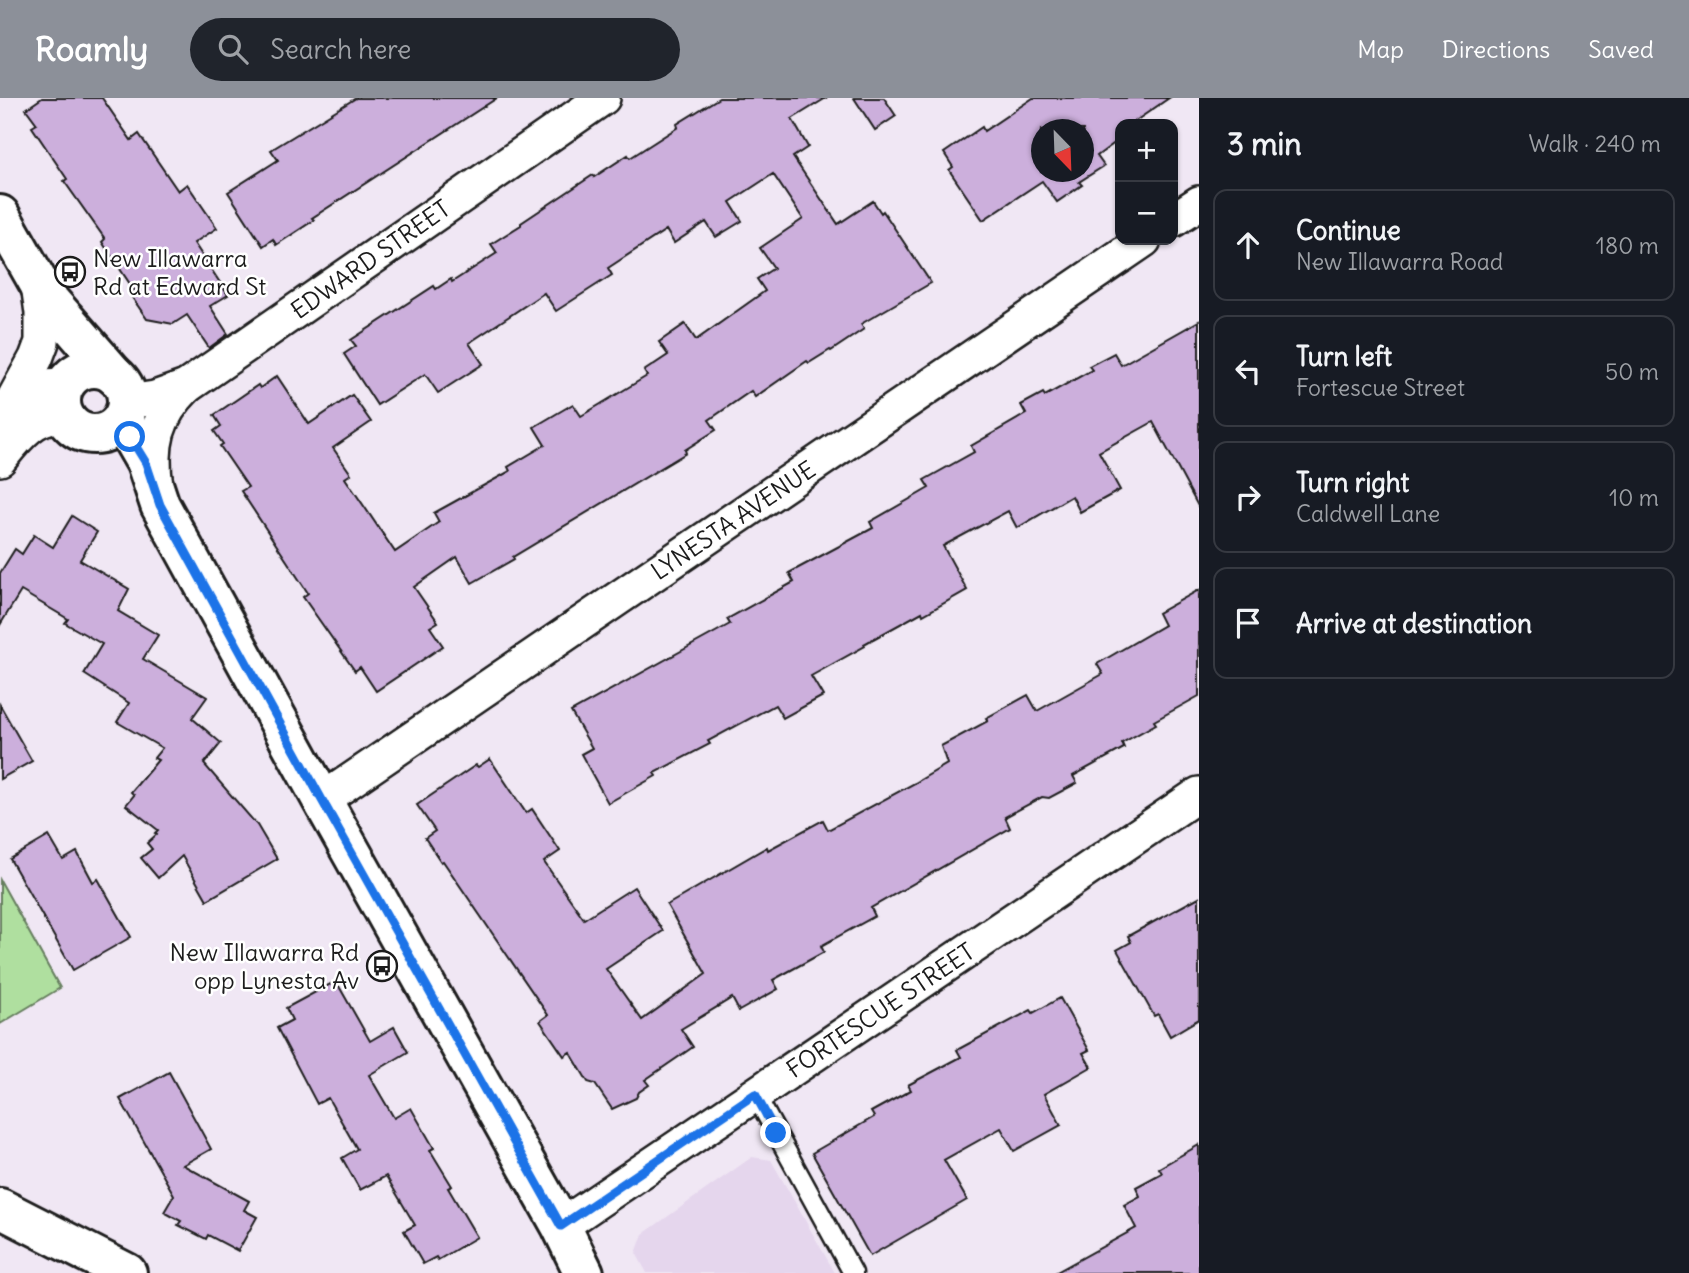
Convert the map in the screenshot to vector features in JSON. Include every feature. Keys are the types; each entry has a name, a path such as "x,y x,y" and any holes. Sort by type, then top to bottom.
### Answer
{"main road":[{"path":"0,215 38,284 123,398 119,425 103,433 90,433 68,404 38,284"},
{"path":"68,404 75,374 88,369 105,371 123,398 130,437 146,463 160,505"},
{"path":"68,404 160,505 561,1226 584,1273"},
{"path":"0,1208 127,1273"}],"street":[{"name":"EDWARD STREET","path":"123,398 155,398 186,387 603,98"},
{"path":"1178,217 1199,202"},
{"name":"LYNESTA AVENUE","path":"322,800 1137,245"},
{"path":"2,446 12,402 42,342 38,284"},
{"path":"160,505 154,468 156,438 162,416 186,387"},
{"path":"2,446 68,404"},
{"name":"FORTESCUE STREET","path":"561,1226 1199,794"}],"lane":[{"path":"755,1094 853,1273"}],"shaded area":[{"path":"752,1157 771,1160 835,1273 647,1273 636,1253 643,1234"}],"green space":[{"path":"0,880 60,988 0,1024"}],"building":[{"path":"42,98 102,98 131,140 139,134 178,191 187,184 217,228 194,243 228,295 210,306 228,334 209,348 187,315 173,324 147,319 129,293 134,290 102,242 105,239 64,181 67,179 32,127 37,124 26,109"},
{"path":"356,98 497,98 312,218 314,220 276,245 273,239 263,246 228,192 278,160 271,150"},
{"path":"719,98 826,98 792,119 808,147 793,157 838,224 873,201 881,213 883,211 931,283 861,324 864,329 831,351 809,363 807,361 755,397 751,391 709,420 716,430 685,450 686,453 513,557 514,559 472,583 457,557 414,587 438,622 430,627 443,646 376,691 360,667 355,671 303,597 308,593 241,491 248,487 220,446 223,444 214,431 221,426 214,415 258,385 260,388 277,376 309,424 352,395 371,422 333,448 351,474 345,478 395,552 439,522 434,513 510,471 508,467 545,445 534,427 573,404 581,416 647,376 644,371 668,355 659,342 685,324 696,340 765,291 757,279 774,268 760,248 803,219 773,174 730,202 742,221 716,237 706,222 674,243 666,230 608,268 612,275 556,311 544,293 469,343 483,364 438,393 425,374 377,405 344,354 356,346 351,340 434,286 436,289 451,279 452,282 497,253 491,244 521,223 593,175 594,177 628,155 630,158"},
{"path":"854,98 884,98 896,116 875,130"},
{"path":"1033,98 1169,98 1138,119 1115,119 1115,143 1097,156 1104,166 1094,172 1094,119 1031,119 1031,182 1040,182 983,220 949,170 953,167 944,153 982,127 984,131"},
{"path":"1043,182 1079,182 1082,185 1057,202"},
{"path":"1199,321 1199,508 1153,422 1099,452 1120,490 1080,512 1072,496 1017,528 1008,511 943,546 967,590 923,615 922,612 811,676 823,696 783,718 775,705 708,741 710,744 654,773 656,776 608,803 581,754 592,748 571,712 730,624 727,619 794,582 789,573 873,528 870,522 929,488 924,480 974,452 971,446 1026,414 1021,405 1043,393 1045,396 1092,370 1089,366 1114,353 1121,365"},
{"path":"72,516 97,532 80,560 129,589 118,611 158,635 143,659 207,697 192,718 221,743 204,764 257,825 277,859 207,900 182,856 158,878 141,858 152,849 147,843 158,830 126,805 134,795 131,792 158,760 154,758 162,748 117,722 129,703 84,674 102,644 65,623 68,619 21,591 0,625 0,573 15,549 22,554 34,535 53,547"},
{"path":"1199,590 1199,696 1154,721 1156,724 1122,743 1124,748 1073,776 1077,783 1049,798 1042,797 1005,817 1010,828 871,908 875,916 821,946 824,952 773,980 778,989 739,1011 732,998 681,1029 693,1047 645,1080 649,1085 639,1092 636,1098 612,1109 595,1084 588,1082 570,1052 564,1056 540,1021 548,1015 425,838 435,831 417,805 476,765 478,767 490,759 526,813 532,809 560,851 544,862 584,919 634,887 663,931 606,969 642,1020 706,974 667,905 767,847 768,850 823,820 828,830 915,783 947,764 941,746 988,721 986,718 1028,695 1037,711 1103,674 1097,664 1164,625 1158,613"},
{"path":"0,705 32,761 0,779"},
{"path":"49,836 63,860 77,852 93,882 98,879 131,937 73,970 10,859"},
{"path":"1199,897 1199,1019 1170,1036 1158,1014 1154,1016 1117,950 1131,942 1128,936"},
{"path":"336,981 370,1041 394,1027 408,1052 369,1075 394,1118 411,1108 434,1148 430,1150 452,1186 448,1188 477,1237 438,1260 436,1257 423,1264 404,1231 415,1225 386,1176 360,1190 342,1158 357,1149 328,1098 317,1104 277,1028 292,1020 286,1008"},
{"path":"1060,998 1089,1050 1083,1053 1091,1067 1044,1094 1061,1125 1014,1151 1001,1128 944,1160 967,1200 870,1256 812,1153 874,1117 871,1112 911,1090 908,1085 961,1057 957,1050 1031,1010 1033,1013"},
{"path":"169,1072 211,1149 183,1165 249,1201 244,1210 257,1217 238,1251 208,1235 206,1239 178,1225 181,1221 164,1212 174,1195 120,1099"},
{"path":"1199,1145 1199,1273 1055,1273 1136,1228 1124,1205 1140,1196 1136,1187 1162,1173 1159,1168"}],"place":[{"name":"New Illawarra Rd at Edward St","path":"70,272"},
{"name":"New Illawarra Rd opp Lynesta Av","path":"382,966"}],"route":[{"path":"130,437 146,463 160,505 561,1226 755,1094 776,1133"}]}
